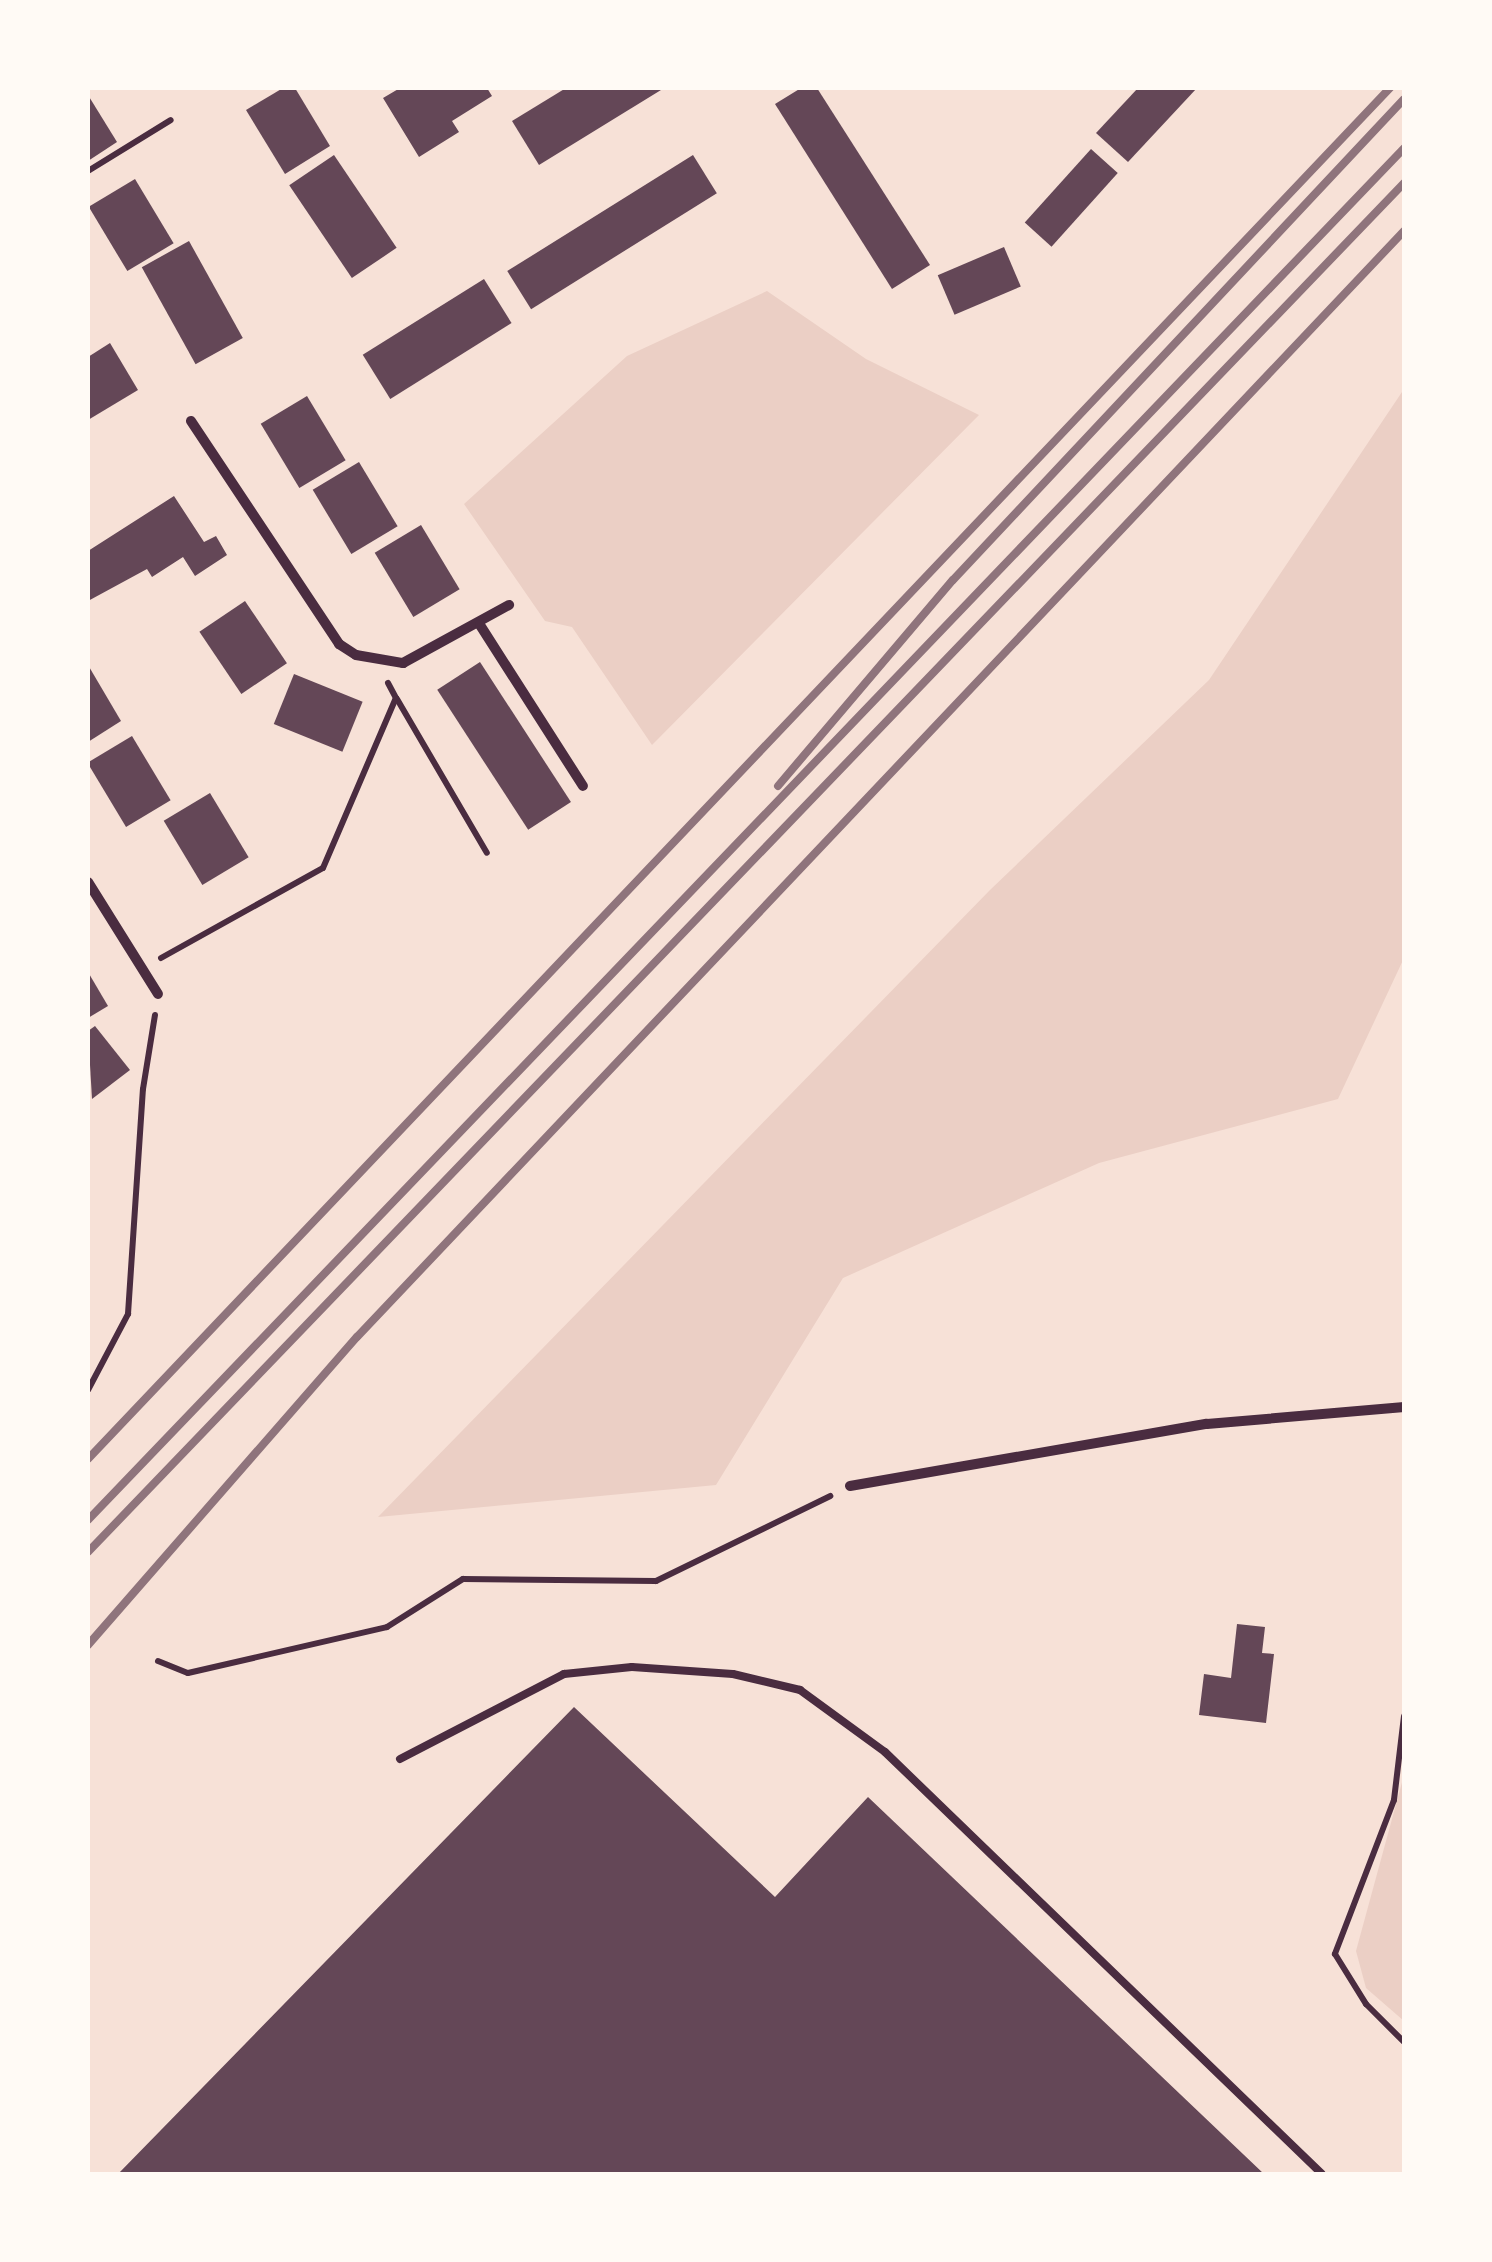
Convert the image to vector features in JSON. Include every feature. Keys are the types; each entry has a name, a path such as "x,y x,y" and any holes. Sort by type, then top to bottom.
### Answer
{"street":[{"path":"191,421 339,644 379,664 403,663 480,625 509,605"},
{"path":"480,625 583,786"},
{"path":"88,882 158,994"},
{"path":"850,1486 1207,1424 1404,1407"}],"lane":[{"path":"400,1759 564,1674 632,1666 716,1672 800,1690 885,1752 1322,2174"}],"path":[{"path":"88,171 172,120"},
{"path":"379,664 486,853"},
{"path":"142,968 323,868 396,698"},
{"path":"88,1390 128,1314 141,1107 158,994"},
{"path":"158,1661 188,1674 388,1627 464,1579 656,1581 850,1486"},
{"path":"1404,1716 1394,1800 1334,1954 1366,2004 1404,2042"}],"shaded area":[{"path":"767,291 866,359 979,415 652,745 572,627 545,621 464,504 627,356"},
{"path":"1404,389 1404,958 1338,1099 1099,1163 843,1278 716,1485 378,1517 990,890 1209,680"},
{"path":"1404,1775 1404,2021 1366,1988 1356,1951"}],"building":[{"path":"283,88 295,88 330,146 285,174 246,110"},
{"path":"400,88 487,88 492,96 452,121 459,132 419,157 383,98"},
{"path":"566,88 661,90 539,165 512,121"},
{"path":"801,88 817,88 930,265 892,289 775,104"},
{"path":"1138,88 1197,88 1128,162 1096,133"},
{"path":"88,95 117,142 88,161"},
{"path":"1091,149 1118,173 1052,247 1025,223"},
{"path":"334,155 397,248 352,278 289,185"},
{"path":"693,155 717,193 531,309 507,271"},
{"path":"135,179 174,243 127,271 89,207"},
{"path":"189,241 243,338 196,364 142,267"},
{"path":"1004,247 1021,287 955,315 938,275"},
{"path":"484,279 512,323 390,399 363,355"},
{"path":"110,343 138,390 88,420 88,357"},
{"path":"307,396 346,460 299,488 261,424"},
{"path":"359,462 398,526 351,554 313,490"},
{"path":"174,496 204,542 216,536 227,555 195,576 183,557 152,577 147,569 88,601 88,551"},
{"path":"421,525 460,589 413,617 375,553"},
{"path":"245,601 287,663 241,694 199,632"},
{"path":"480,662 571,802 528,830 437,690"},
{"path":"88,665 121,721 88,742"},
{"path":"294,674 363,702 342,752 274,724"},
{"path":"132,736 171,800 126,827 88,762"},
{"path":"210,793 249,857 202,885 164,821"},
{"path":"88,972 108,1006 88,1018"},
{"path":"95,1026 130,1070 92,1099 88,1031"},
{"path":"1237,1624 1265,1627 1262,1653 1274,1654 1266,1723 1199,1715 1204,1674 1231,1678"},
{"path":"574,1707 775,1897 868,1797 1264,2174 118,2174"}],"railway":[{"path":"88,1459 1390,88"},
{"path":"778,786 953,580 1404,99"},
{"path":"88,1520 1404,148"},
{"path":"88,1552 1404,183"},
{"path":"88,1645 357,1337 1404,231"}]}
